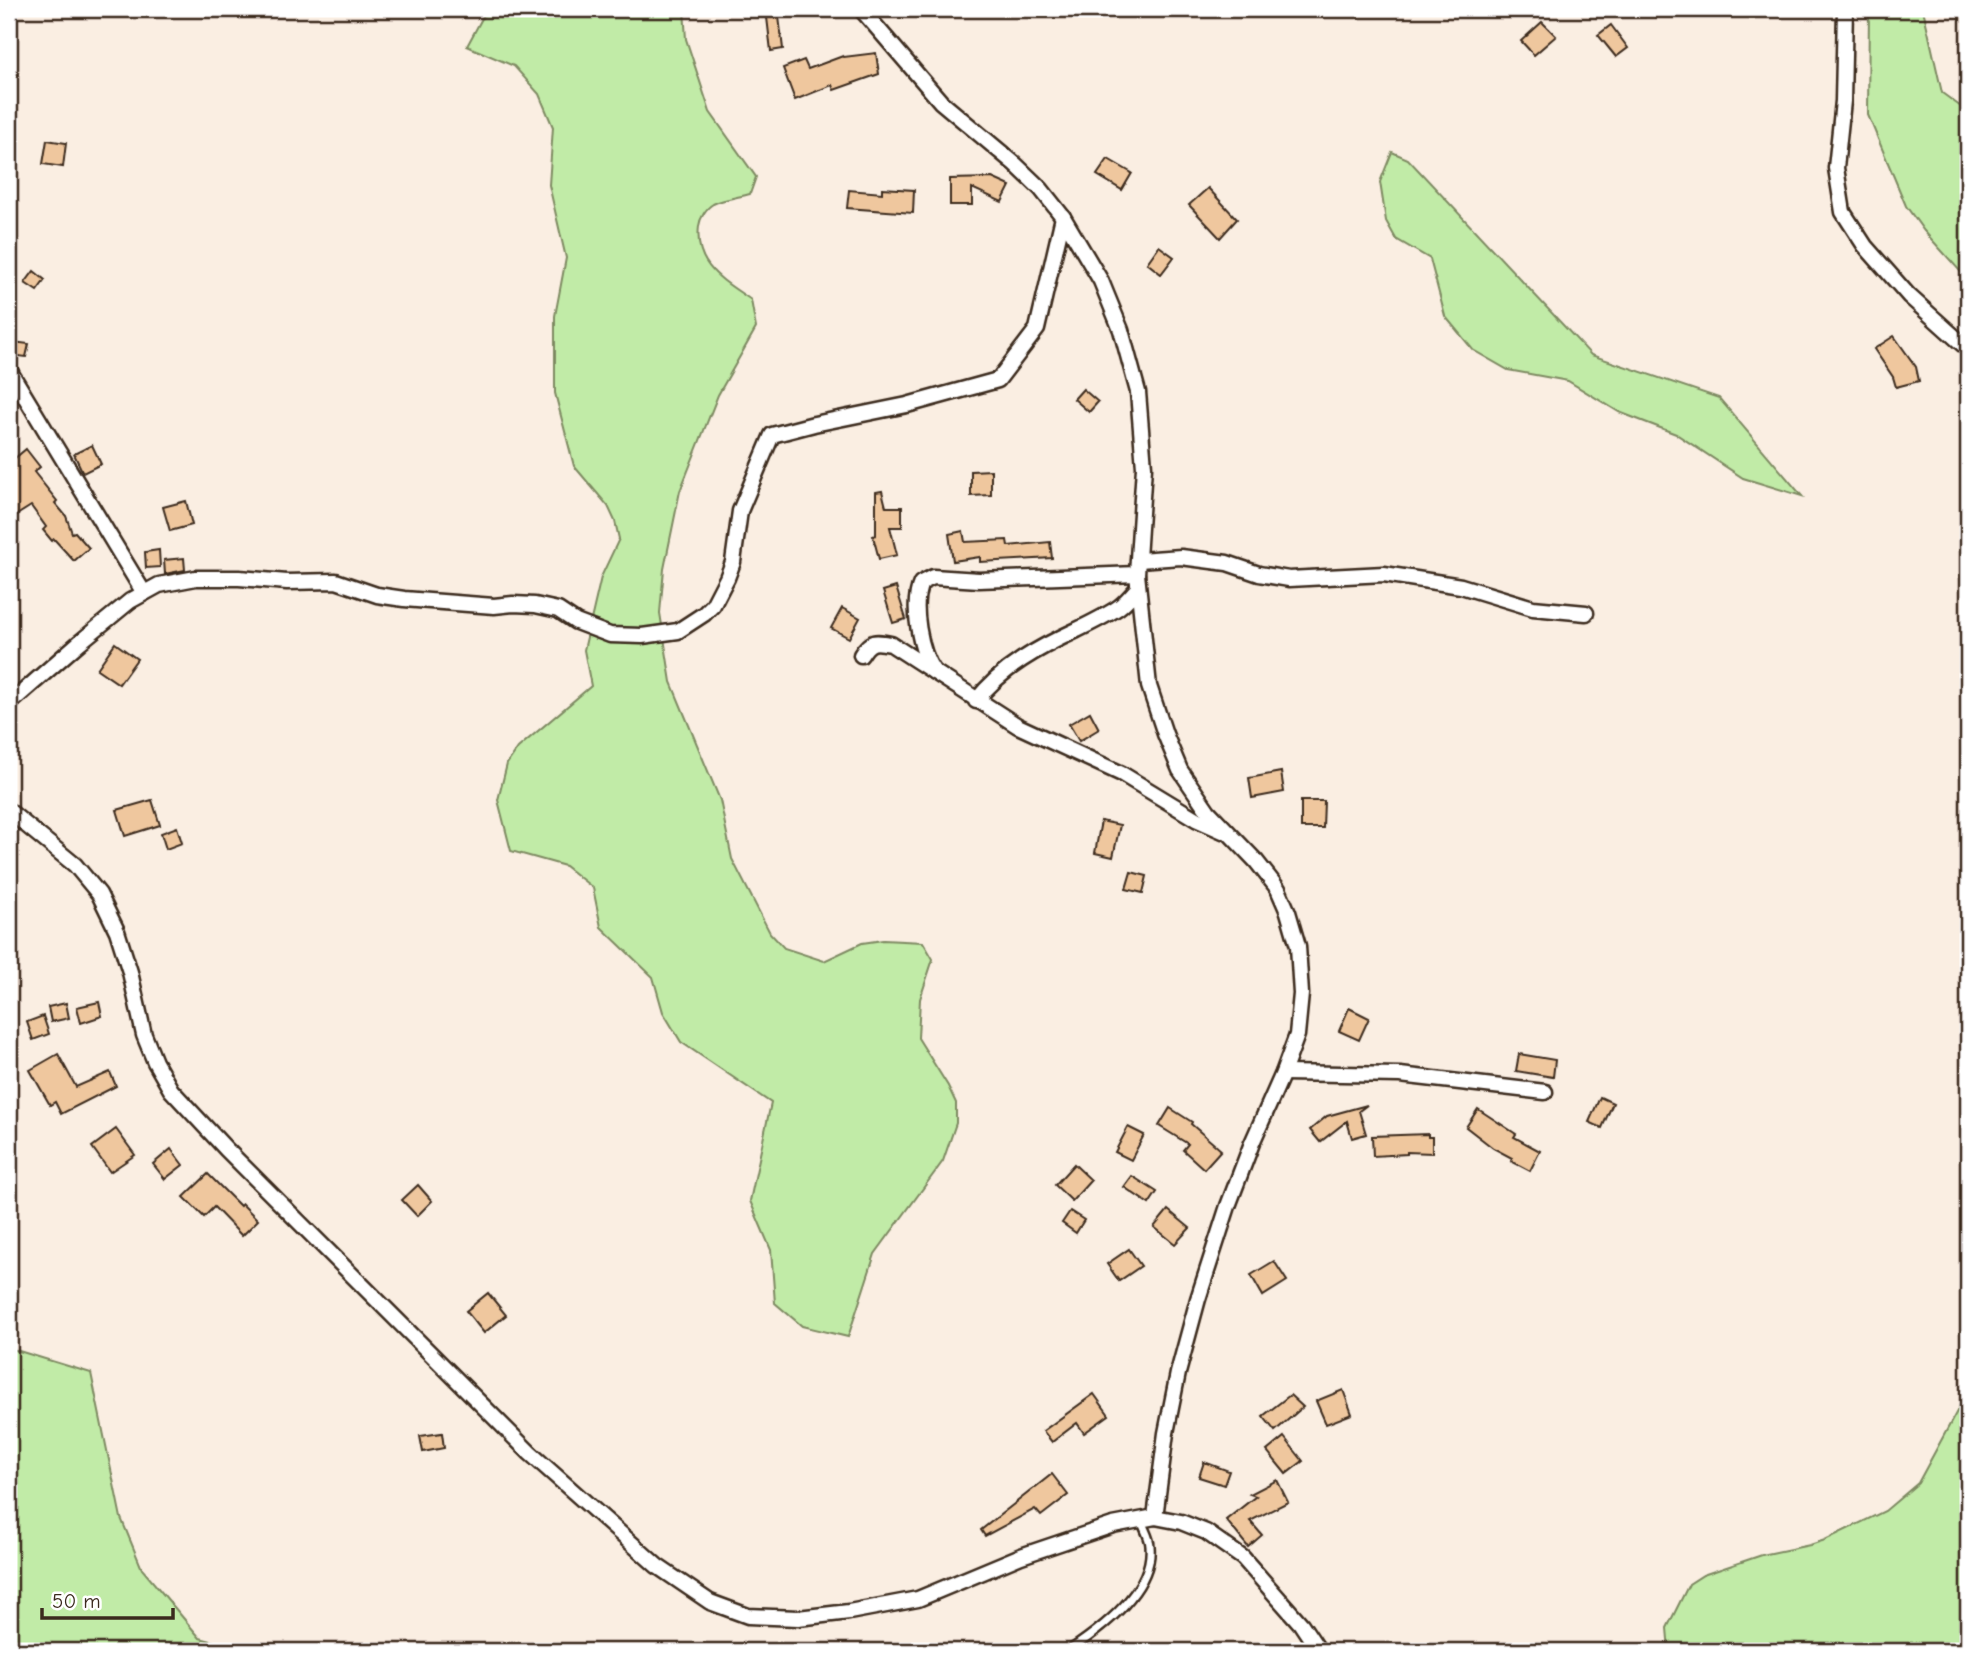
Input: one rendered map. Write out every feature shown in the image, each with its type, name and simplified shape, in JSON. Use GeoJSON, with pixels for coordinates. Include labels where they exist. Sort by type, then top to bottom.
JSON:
{"type":"FeatureCollection","features":[{"type":"Feature","properties":{"kind":"street"},"geometry":{"type":"LineString","coordinates":[[861,9],[941,102],[1041,188],[1063,217],[1101,281],[1121,330],[1138,392],[1144,467],[1138,574],[1149,686],[1164,734],[1181,770],[1208,811],[1256,861],[1278,889],[1298,946],[1301,994],[1297,1035],[1228,1206],[1198,1299],[1178,1373],[1166,1433],[1155,1517]]}},
{"type":"Feature","properties":{"kind":"street"},"geometry":{"type":"LineString","coordinates":[[1845,9],[1843,101],[1836,168],[1843,212],[1865,246],[1909,296],[1968,349]]}},
{"type":"Feature","properties":{"kind":"street"},"geometry":{"type":"LineString","coordinates":[[9,704],[130,601],[159,585],[196,578],[287,582],[326,580],[350,584],[377,595],[404,599],[494,606],[535,605],[558,610],[576,622],[610,635],[642,636],[678,631],[713,605],[727,578],[733,562],[740,511],[772,435],[907,405],[998,380],[1037,329],[1063,217]]}},
{"type":"Feature","properties":{"kind":"street"},"geometry":{"type":"LineString","coordinates":[[9,370],[144,593]]}},
{"type":"Feature","properties":{"kind":"street"},"geometry":{"type":"LineString","coordinates":[[935,673],[927,661],[918,624],[917,593],[921,583],[933,578],[979,580],[1138,574],[1181,557],[1227,563],[1259,574],[1289,579],[1384,574],[1461,586],[1533,608],[1586,613]]}},
{"type":"Feature","properties":{"kind":"street"},"geometry":{"type":"LineString","coordinates":[[976,701],[993,681],[1017,663],[1121,606],[1138,574]]}},
{"type":"Feature","properties":{"kind":"street"},"geometry":{"type":"LineString","coordinates":[[861,655],[866,645],[876,641],[891,643],[1018,726],[1122,774],[1196,819],[1228,834]]}},
{"type":"Feature","properties":{"kind":"street"},"geometry":{"type":"LineString","coordinates":[[9,811],[75,865],[99,894],[117,931],[130,972],[144,1035],[171,1090],[530,1453],[657,1566],[710,1602],[748,1616],[798,1618],[918,1599],[1021,1556],[1114,1525],[1155,1517],[1181,1522],[1206,1532],[1243,1558],[1301,1624],[1319,1651]]}},
{"type":"Feature","properties":{"kind":"street"},"geometry":{"type":"LineString","coordinates":[[1283,1073],[1400,1075],[1545,1092]]}},
{"type":"Feature","properties":{"kind":"lane"},"geometry":{"type":"LineString","coordinates":[[1068,1651],[1091,1636],[1121,1609],[1144,1580],[1150,1562],[1150,1544],[1140,1519]]}},
{"type":"Feature","properties":{"kind":"green space"},"geometry":{"type":"Polygon","coordinates":[[[487,9],[684,9],[686,39],[710,112],[756,177],[750,194],[713,204],[700,223],[699,240],[706,262],[721,278],[751,300],[756,328],[718,395],[680,491],[664,569],[660,613],[671,682],[720,800],[732,859],[770,933],[784,948],[824,961],[862,943],[883,940],[923,942],[933,959],[920,999],[918,1038],[956,1103],[956,1123],[943,1161],[875,1254],[848,1337],[802,1326],[775,1303],[771,1250],[750,1201],[771,1103],[681,1042],[663,1012],[653,977],[601,927],[593,888],[565,866],[511,851],[498,800],[507,764],[518,748],[591,686],[584,650],[601,577],[619,539],[608,506],[574,466],[555,393],[555,316],[566,258],[549,185],[553,127],[539,94],[514,66],[467,46],[487,9]]]}},
{"type":"Feature","properties":{"kind":"green space"},"geometry":{"type":"Polygon","coordinates":[[[1869,9],[1923,9],[1942,93],[1968,112],[1968,280],[1924,231],[1906,206],[1868,115],[1869,9]]]}},
{"type":"Feature","properties":{"kind":"green space"},"geometry":{"type":"Polygon","coordinates":[[[1392,152],[1408,159],[1591,355],[1719,398],[1802,496],[1743,478],[1676,434],[1619,412],[1568,381],[1508,370],[1473,350],[1445,316],[1430,259],[1396,239],[1386,221],[1380,182],[1392,152]]]}},
{"type":"Feature","properties":{"kind":"green space"},"geometry":{"type":"Polygon","coordinates":[[[9,1348],[91,1373],[121,1518],[142,1569],[200,1638],[229,1646],[234,1651],[9,1651],[9,1348]]]}},
{"type":"Feature","properties":{"kind":"green space"},"geometry":{"type":"Polygon","coordinates":[[[1968,1391],[1968,1651],[1669,1651],[1667,1628],[1689,1584],[1703,1575],[1762,1555],[1825,1540],[1885,1511],[1918,1483],[1968,1391]]]}},
{"type":"Feature","properties":{"kind":"building"},"geometry":{"type":"Polygon","coordinates":[[[766,9],[778,9],[783,49],[771,51],[766,9]]]}},
{"type":"Feature","properties":{"kind":"building"},"geometry":{"type":"Polygon","coordinates":[[[1542,22],[1556,36],[1534,55],[1521,41],[1542,22]]]}},
{"type":"Feature","properties":{"kind":"building"},"geometry":{"type":"Polygon","coordinates":[[[1611,25],[1628,48],[1616,57],[1598,35],[1611,25]]]}},
{"type":"Feature","properties":{"kind":"building"},"geometry":{"type":"Polygon","coordinates":[[[876,53],[879,74],[834,90],[832,85],[795,100],[783,68],[804,60],[808,69],[843,56],[876,53]]]}},
{"type":"Feature","properties":{"kind":"building"},"geometry":{"type":"Polygon","coordinates":[[[47,140],[66,143],[63,167],[43,164],[47,140]]]}},
{"type":"Feature","properties":{"kind":"building"},"geometry":{"type":"Polygon","coordinates":[[[1108,159],[1132,173],[1122,190],[1097,175],[1108,159]]]}},
{"type":"Feature","properties":{"kind":"building"},"geometry":{"type":"Polygon","coordinates":[[[992,178],[1010,186],[1002,202],[972,188],[972,205],[950,205],[950,179],[992,178]]]}},
{"type":"Feature","properties":{"kind":"building"},"geometry":{"type":"Polygon","coordinates":[[[882,188],[914,190],[913,213],[847,208],[849,190],[882,193],[882,188]]]}},
{"type":"Feature","properties":{"kind":"building"},"geometry":{"type":"Polygon","coordinates":[[[1208,188],[1237,219],[1220,238],[1189,205],[1208,188]]]}},
{"type":"Feature","properties":{"kind":"building"},"geometry":{"type":"Polygon","coordinates":[[[1159,246],[1174,257],[1161,274],[1147,263],[1159,246]]]}},
{"type":"Feature","properties":{"kind":"building"},"geometry":{"type":"Polygon","coordinates":[[[34,271],[45,280],[37,291],[25,283],[34,271]]]}},
{"type":"Feature","properties":{"kind":"building"},"geometry":{"type":"Polygon","coordinates":[[[1894,336],[1916,367],[1919,381],[1896,387],[1893,377],[1874,349],[1894,336]]]}},
{"type":"Feature","properties":{"kind":"building"},"geometry":{"type":"Polygon","coordinates":[[[13,342],[29,344],[26,357],[11,355],[13,342]]]}},
{"type":"Feature","properties":{"kind":"building"},"geometry":{"type":"Polygon","coordinates":[[[1083,389],[1098,402],[1089,412],[1074,399],[1083,389]]]}},
{"type":"Feature","properties":{"kind":"building"},"geometry":{"type":"Polygon","coordinates":[[[92,445],[101,464],[83,473],[74,454],[92,445]]]}},
{"type":"Feature","properties":{"kind":"building"},"geometry":{"type":"Polygon","coordinates":[[[26,449],[40,467],[34,472],[57,501],[55,503],[66,516],[72,533],[75,532],[89,548],[74,561],[43,530],[46,527],[31,506],[9,520],[9,463],[26,449]]]}},
{"type":"Feature","properties":{"kind":"building"},"geometry":{"type":"Polygon","coordinates":[[[991,470],[991,495],[971,496],[971,471],[991,470]]]}},
{"type":"Feature","properties":{"kind":"building"},"geometry":{"type":"Polygon","coordinates":[[[882,491],[886,507],[902,507],[902,527],[890,527],[897,555],[879,559],[873,536],[876,535],[876,492],[882,491]]]}},
{"type":"Feature","properties":{"kind":"building"},"geometry":{"type":"Polygon","coordinates":[[[186,501],[192,525],[170,531],[163,507],[186,501]]]}},
{"type":"Feature","properties":{"kind":"building"},"geometry":{"type":"Polygon","coordinates":[[[963,531],[965,542],[1007,540],[1008,546],[1050,542],[1052,558],[980,562],[980,557],[953,561],[949,534],[963,531]]]}},
{"type":"Feature","properties":{"kind":"building"},"geometry":{"type":"Polygon","coordinates":[[[159,550],[160,567],[146,568],[145,552],[159,550]]]}},
{"type":"Feature","properties":{"kind":"building"},"geometry":{"type":"Polygon","coordinates":[[[184,558],[185,570],[165,574],[164,560],[184,558]]]}},
{"type":"Feature","properties":{"kind":"building"},"geometry":{"type":"Polygon","coordinates":[[[896,587],[906,619],[893,623],[883,591],[896,587]]]}},
{"type":"Feature","properties":{"kind":"building"},"geometry":{"type":"Polygon","coordinates":[[[842,608],[860,618],[849,638],[831,628],[842,608]]]}},
{"type":"Feature","properties":{"kind":"building"},"geometry":{"type":"Polygon","coordinates":[[[115,643],[137,659],[119,684],[97,669],[115,643]]]}},
{"type":"Feature","properties":{"kind":"building"},"geometry":{"type":"Polygon","coordinates":[[[1090,712],[1099,729],[1079,741],[1069,724],[1090,712]]]}},
{"type":"Feature","properties":{"kind":"building"},"geometry":{"type":"Polygon","coordinates":[[[1281,772],[1284,792],[1252,798],[1249,778],[1281,772]]]}},
{"type":"Feature","properties":{"kind":"building"},"geometry":{"type":"Polygon","coordinates":[[[152,800],[160,825],[125,836],[117,810],[152,800]]]}},
{"type":"Feature","properties":{"kind":"building"},"geometry":{"type":"Polygon","coordinates":[[[1301,801],[1324,801],[1323,828],[1301,828],[1301,801]]]}},
{"type":"Feature","properties":{"kind":"building"},"geometry":{"type":"Polygon","coordinates":[[[1101,821],[1120,825],[1113,857],[1095,853],[1101,821]]]}},
{"type":"Feature","properties":{"kind":"building"},"geometry":{"type":"Polygon","coordinates":[[[177,827],[182,843],[166,849],[161,833],[177,827]]]}},
{"type":"Feature","properties":{"kind":"building"},"geometry":{"type":"Polygon","coordinates":[[[1131,872],[1147,876],[1143,893],[1126,889],[1131,872]]]}},
{"type":"Feature","properties":{"kind":"building"},"geometry":{"type":"Polygon","coordinates":[[[99,1002],[102,1016],[81,1023],[77,1007],[99,1002]]]}},
{"type":"Feature","properties":{"kind":"building"},"geometry":{"type":"Polygon","coordinates":[[[66,1003],[69,1018],[51,1022],[48,1007],[66,1003]]]}},
{"type":"Feature","properties":{"kind":"building"},"geometry":{"type":"Polygon","coordinates":[[[1349,1008],[1369,1018],[1359,1040],[1339,1031],[1349,1008]]]}},
{"type":"Feature","properties":{"kind":"building"},"geometry":{"type":"Polygon","coordinates":[[[43,1016],[49,1034],[33,1040],[27,1022],[43,1016]]]}},
{"type":"Feature","properties":{"kind":"building"},"geometry":{"type":"Polygon","coordinates":[[[58,1054],[76,1087],[110,1072],[116,1086],[61,1114],[55,1102],[50,1105],[30,1070],[58,1054]]]}},
{"type":"Feature","properties":{"kind":"building"},"geometry":{"type":"Polygon","coordinates":[[[1519,1054],[1555,1060],[1553,1077],[1516,1071],[1519,1054]]]}},
{"type":"Feature","properties":{"kind":"building"},"geometry":{"type":"Polygon","coordinates":[[[1600,1097],[1613,1103],[1602,1128],[1589,1122],[1600,1097]]]}},
{"type":"Feature","properties":{"kind":"building"},"geometry":{"type":"Polygon","coordinates":[[[1367,1105],[1359,1111],[1366,1134],[1352,1138],[1347,1121],[1320,1142],[1310,1130],[1327,1116],[1367,1105]]]}},
{"type":"Feature","properties":{"kind":"building"},"geometry":{"type":"Polygon","coordinates":[[[1170,1108],[1192,1122],[1191,1124],[1221,1150],[1204,1169],[1183,1150],[1188,1144],[1159,1126],[1170,1108]]]}},
{"type":"Feature","properties":{"kind":"building"},"geometry":{"type":"Polygon","coordinates":[[[1478,1109],[1516,1134],[1514,1137],[1540,1151],[1530,1171],[1511,1161],[1512,1158],[1493,1148],[1466,1127],[1478,1109]]]}},
{"type":"Feature","properties":{"kind":"building"},"geometry":{"type":"Polygon","coordinates":[[[1128,1127],[1144,1135],[1131,1160],[1115,1152],[1128,1127]]]}},
{"type":"Feature","properties":{"kind":"building"},"geometry":{"type":"Polygon","coordinates":[[[116,1129],[135,1155],[110,1172],[92,1147],[116,1129]]]}},
{"type":"Feature","properties":{"kind":"building"},"geometry":{"type":"Polygon","coordinates":[[[1428,1134],[1428,1137],[1432,1137],[1432,1153],[1407,1152],[1373,1156],[1372,1136],[1428,1134]]]}},
{"type":"Feature","properties":{"kind":"building"},"geometry":{"type":"Polygon","coordinates":[[[171,1149],[183,1165],[165,1179],[153,1164],[171,1149]]]}},
{"type":"Feature","properties":{"kind":"building"},"geometry":{"type":"Polygon","coordinates":[[[1074,1164],[1091,1180],[1072,1201],[1055,1185],[1074,1164]]]}},
{"type":"Feature","properties":{"kind":"building"},"geometry":{"type":"Polygon","coordinates":[[[208,1174],[258,1220],[242,1236],[214,1207],[204,1217],[184,1197],[208,1174]]]}},
{"type":"Feature","properties":{"kind":"building"},"geometry":{"type":"Polygon","coordinates":[[[1132,1176],[1157,1192],[1149,1204],[1124,1187],[1132,1176]]]}},
{"type":"Feature","properties":{"kind":"building"},"geometry":{"type":"Polygon","coordinates":[[[418,1185],[432,1201],[417,1216],[402,1200],[418,1185]]]}},
{"type":"Feature","properties":{"kind":"building"},"geometry":{"type":"Polygon","coordinates":[[[1168,1210],[1190,1228],[1175,1244],[1154,1227],[1168,1210]]]}},
{"type":"Feature","properties":{"kind":"building"},"geometry":{"type":"Polygon","coordinates":[[[1070,1211],[1084,1220],[1076,1233],[1062,1223],[1070,1211]]]}},
{"type":"Feature","properties":{"kind":"building"},"geometry":{"type":"Polygon","coordinates":[[[1129,1249],[1141,1266],[1119,1281],[1107,1264],[1129,1249]]]}},
{"type":"Feature","properties":{"kind":"building"},"geometry":{"type":"Polygon","coordinates":[[[1274,1261],[1287,1281],[1263,1296],[1251,1275],[1274,1261]]]}},
{"type":"Feature","properties":{"kind":"building"},"geometry":{"type":"Polygon","coordinates":[[[488,1293],[506,1315],[484,1333],[466,1311],[488,1293]]]}},
{"type":"Feature","properties":{"kind":"building"},"geometry":{"type":"Polygon","coordinates":[[[1343,1390],[1352,1414],[1326,1424],[1316,1401],[1343,1390]]]}},
{"type":"Feature","properties":{"kind":"building"},"geometry":{"type":"Polygon","coordinates":[[[1094,1394],[1109,1415],[1084,1433],[1077,1423],[1052,1442],[1043,1431],[1094,1394]]]}},
{"type":"Feature","properties":{"kind":"building"},"geometry":{"type":"Polygon","coordinates":[[[1290,1395],[1303,1407],[1275,1431],[1263,1416],[1290,1395]]]}},
{"type":"Feature","properties":{"kind":"building"},"geometry":{"type":"Polygon","coordinates":[[[442,1433],[444,1448],[423,1452],[420,1436],[442,1433]]]}},
{"type":"Feature","properties":{"kind":"building"},"geometry":{"type":"Polygon","coordinates":[[[1284,1437],[1303,1461],[1286,1474],[1267,1451],[1284,1437]]]}},
{"type":"Feature","properties":{"kind":"building"},"geometry":{"type":"Polygon","coordinates":[[[1204,1462],[1229,1471],[1224,1485],[1199,1477],[1204,1462]]]}},
{"type":"Feature","properties":{"kind":"building"},"geometry":{"type":"Polygon","coordinates":[[[1052,1474],[1068,1495],[1041,1516],[1035,1509],[985,1536],[981,1530],[1052,1474]]]}},
{"type":"Feature","properties":{"kind":"building"},"geometry":{"type":"Polygon","coordinates":[[[1277,1480],[1288,1502],[1250,1521],[1262,1535],[1248,1547],[1226,1520],[1256,1496],[1250,1494],[1277,1480]]]}}]}
